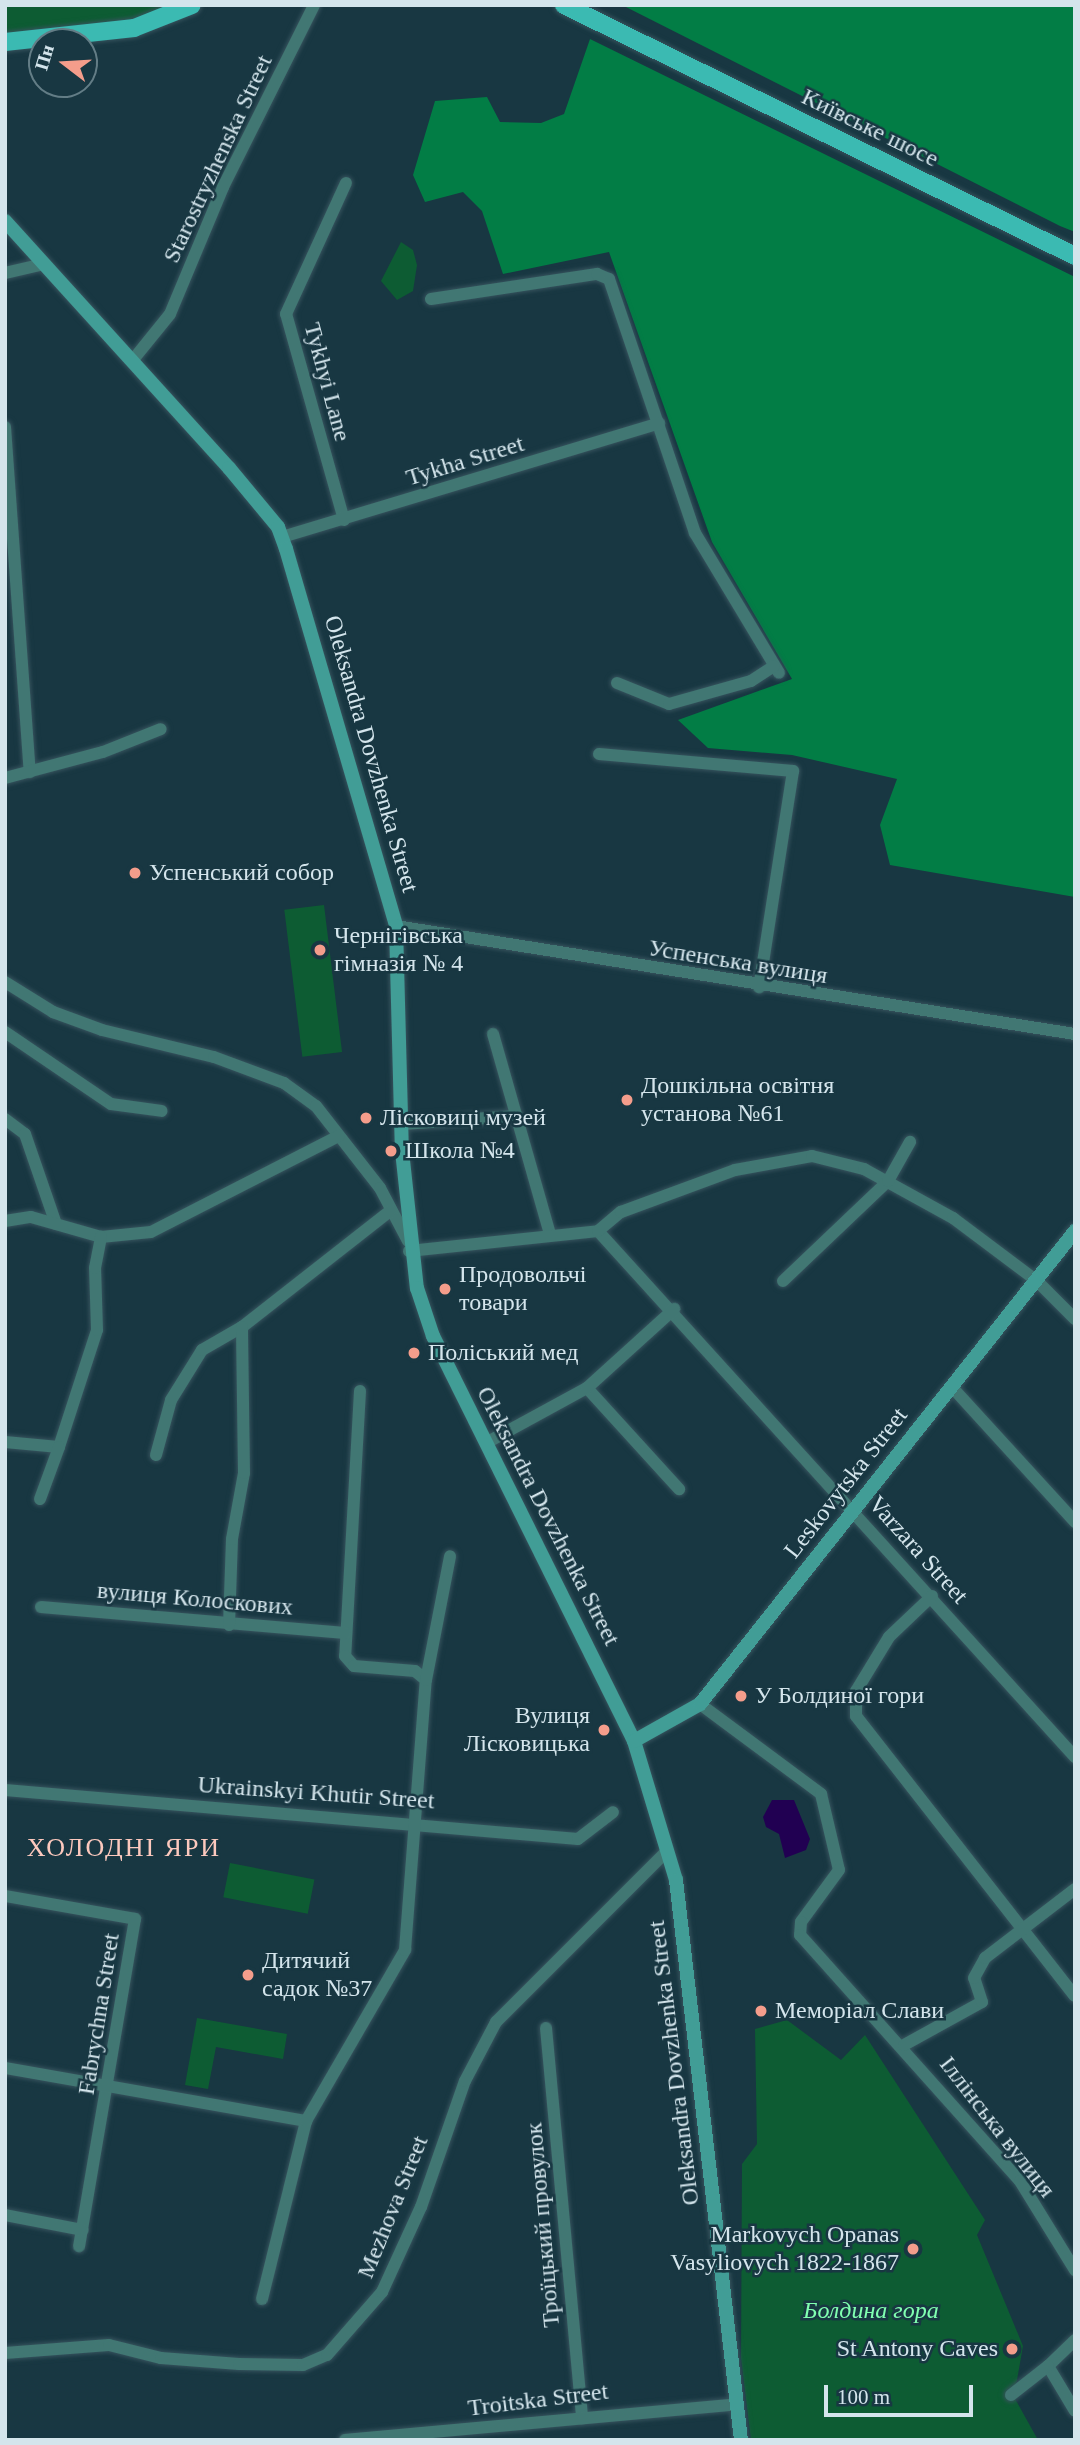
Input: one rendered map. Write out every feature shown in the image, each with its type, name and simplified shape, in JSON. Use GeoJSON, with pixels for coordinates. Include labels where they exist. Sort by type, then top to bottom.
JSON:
{"type":"FeatureCollection","features":[{"type":"Feature","properties":{"kind":"main road"},"geometry":{"type":"LineString","coordinates":[[5,42],[134,28],[191,5]]}},
{"type":"Feature","properties":{"kind":"main road","name":"Київське шосе"},"geometry":{"type":"LineString","coordinates":[[564,5],[1075,256]]}},
{"type":"Feature","properties":{"kind":"main road","name":"Oleksandra Dovzhenka Street"},"geometry":{"type":"LineString","coordinates":[[5,221],[132,361],[282,537],[396,926],[409,1246],[433,1336],[634,1741],[677,1894],[741,2440]]}},
{"type":"Feature","properties":{"kind":"main road","name":"Leskovytska Street"},"geometry":{"type":"LineString","coordinates":[[634,1741],[700,1704],[1075,1231]]}},
{"type":"Feature","properties":{"kind":"street","name":"Starostryzhenska Street"},"geometry":{"type":"LineString","coordinates":[[132,361],[170,314],[223,187],[314,5]]}},
{"type":"Feature","properties":{"kind":"street","name":"Tykhyi Lane"},"geometry":{"type":"LineString","coordinates":[[344,520],[286,314],[346,183]]}},
{"type":"Feature","properties":{"kind":"street"},"geometry":{"type":"LineString","coordinates":[[5,273],[44,264]]}},
{"type":"Feature","properties":{"kind":"street"},"geometry":{"type":"LineString","coordinates":[[430,299],[597,274],[609,279],[659,423],[674,481],[710,566],[777,670],[751,681],[669,704],[617,683]]}},
{"type":"Feature","properties":{"kind":"street","name":"Tykha Street"},"geometry":{"type":"LineString","coordinates":[[282,537],[659,423]]}},
{"type":"Feature","properties":{"kind":"street"},"geometry":{"type":"LineString","coordinates":[[5,427],[9,519],[30,772]]}},
{"type":"Feature","properties":{"kind":"street"},"geometry":{"type":"LineString","coordinates":[[5,778],[161,729]]}},
{"type":"Feature","properties":{"kind":"street"},"geometry":{"type":"LineString","coordinates":[[599,754],[793,771],[759,987]]}},
{"type":"Feature","properties":{"kind":"street","name":"Успенська вулиця"},"geometry":{"type":"LineString","coordinates":[[396,926],[759,987],[1075,1034]]}},
{"type":"Feature","properties":{"kind":"street"},"geometry":{"type":"LineString","coordinates":[[5,982],[54,1012],[102,1030],[262,1072],[316,1107],[391,1210],[409,1246],[598,1231],[621,1212],[785,1158],[812,1156],[888,1181],[959,1222],[1038,1281],[1075,1319]]}},
{"type":"Feature","properties":{"kind":"street"},"geometry":{"type":"LineString","coordinates":[[5,1032],[111,1104],[162,1111]]}},
{"type":"Feature","properties":{"kind":"street"},"geometry":{"type":"LineString","coordinates":[[493,1034],[550,1234]]}},
{"type":"Feature","properties":{"kind":"street"},"geometry":{"type":"LineString","coordinates":[[402,1124],[517,1116]]}},
{"type":"Feature","properties":{"kind":"street"},"geometry":{"type":"LineString","coordinates":[[5,1119],[25,1134],[56,1224]]}},
{"type":"Feature","properties":{"kind":"street"},"geometry":{"type":"LineString","coordinates":[[5,1222],[31,1217],[101,1237],[151,1232],[339,1136]]}},
{"type":"Feature","properties":{"kind":"street"},"geometry":{"type":"LineString","coordinates":[[783,1281],[888,1181],[911,1142]]}},
{"type":"Feature","properties":{"kind":"street"},"geometry":{"type":"LineString","coordinates":[[156,1455],[186,1371],[219,1336],[242,1327],[391,1210]]}},
{"type":"Feature","properties":{"kind":"street","name":"Varzara Street"},"geometry":{"type":"LineString","coordinates":[[598,1231],[674,1309],[1075,1758]]}},
{"type":"Feature","properties":{"kind":"street"},"geometry":{"type":"LineString","coordinates":[[40,1499],[97,1330],[95,1268],[101,1237]]}},
{"type":"Feature","properties":{"kind":"street"},"geometry":{"type":"LineString","coordinates":[[486,1443],[587,1388],[674,1309]]}},
{"type":"Feature","properties":{"kind":"street"},"geometry":{"type":"LineString","coordinates":[[229,1625],[232,1539],[244,1472],[241,1395],[248,1350],[242,1327]]}},
{"type":"Feature","properties":{"kind":"street"},"geometry":{"type":"LineString","coordinates":[[951,1386],[1075,1522]]}},
{"type":"Feature","properties":{"kind":"street"},"geometry":{"type":"LineString","coordinates":[[587,1388],[679,1489]]}},
{"type":"Feature","properties":{"kind":"street"},"geometry":{"type":"LineString","coordinates":[[360,1391],[345,1656],[354,1666],[415,1671],[426,1680]]}},
{"type":"Feature","properties":{"kind":"street"},"geometry":{"type":"LineString","coordinates":[[5,1442],[59,1447]]}},
{"type":"Feature","properties":{"kind":"street"},"geometry":{"type":"LineString","coordinates":[[262,2299],[306,2120],[405,1950],[419,1821],[426,1680],[450,1556]]}},
{"type":"Feature","properties":{"kind":"street"},"geometry":{"type":"LineString","coordinates":[[932,1596],[889,1637],[856,1691],[856,1716],[1021,1933],[1075,1996]]}},
{"type":"Feature","properties":{"kind":"street","name":"вулиця Колоскових"},"geometry":{"type":"LineString","coordinates":[[41,1607],[345,1633]]}},
{"type":"Feature","properties":{"kind":"street","name":"Іллінська вулиця"},"geometry":{"type":"LineString","coordinates":[[700,1704],[821,1794],[839,1870],[801,1922],[800,1935],[904,2045],[1020,2181],[1075,2270]]}},
{"type":"Feature","properties":{"kind":"street","name":"Ukrainskyi Khutir Street"},"geometry":{"type":"LineString","coordinates":[[5,1790],[419,1821],[578,1839],[613,1812]]}},
{"type":"Feature","properties":{"kind":"street","name":"Mezhova Street"},"geometry":{"type":"LineString","coordinates":[[5,2353],[109,2344],[161,2358],[303,2365],[327,2355],[382,2292],[421,2207],[465,2081],[496,2022],[666,1852]]}},
{"type":"Feature","properties":{"kind":"street"},"geometry":{"type":"LineString","coordinates":[[904,2045],[982,2002],[974,1978],[979,1968],[1075,1889]]}},
{"type":"Feature","properties":{"kind":"street","name":"Fabrychna Street"},"geometry":{"type":"LineString","coordinates":[[5,1895],[135,1919],[110,2085],[79,2246]]}},
{"type":"Feature","properties":{"kind":"street","name":"Троїцький провулок"},"geometry":{"type":"LineString","coordinates":[[546,2028],[582,2418]]}},
{"type":"Feature","properties":{"kind":"street"},"geometry":{"type":"LineString","coordinates":[[5,2068],[306,2120]]}},
{"type":"Feature","properties":{"kind":"street"},"geometry":{"type":"LineString","coordinates":[[5,2215],[83,2230]]}},
{"type":"Feature","properties":{"kind":"street"},"geometry":{"type":"LineString","coordinates":[[1011,2395],[1048,2366],[1075,2340]]}},
{"type":"Feature","properties":{"kind":"street"},"geometry":{"type":"LineString","coordinates":[[1048,2366],[1075,2411]]}},
{"type":"Feature","properties":{"kind":"street","name":"Troitska Street"},"geometry":{"type":"LineString","coordinates":[[345,2440],[737,2404]]}},
{"type":"Feature","properties":{"kind":"green space"},"geometry":{"type":"Polygon","coordinates":[[[5,5],[175,5],[125,22],[65,28],[28,28],[28,32],[5,34],[5,5]]]}},
{"type":"Feature","properties":{"kind":"green space"},"geometry":{"type":"Polygon","coordinates":[[[622,5],[1075,5],[1075,232],[1060,226],[622,5]]]}},
{"type":"Feature","properties":{"kind":"green space"},"geometry":{"type":"Polygon","coordinates":[[[590,39],[1075,277],[1075,897],[890,865],[880,825],[897,779],[792,755],[708,748],[678,720],[792,679],[712,542],[609,252],[503,274],[482,211],[463,192],[425,202],[413,175],[435,101],[487,97],[500,122],[541,123],[564,114],[590,39]]]}},
{"type":"Feature","properties":{"kind":"green space"},"geometry":{"type":"Polygon","coordinates":[[[401,242],[413,250],[417,265],[413,291],[397,300],[381,281],[401,242]]]}},
{"type":"Feature","properties":{"kind":"green space"},"geometry":{"type":"Polygon","coordinates":[[[324,905],[342,1052],[302,1057],[284,910],[324,905]]]}},
{"type":"Feature","properties":{"kind":"green space"},"geometry":{"type":"Polygon","coordinates":[[[230,1863],[314,1879],[308,1914],[223,1897],[230,1863]]]}},
{"type":"Feature","properties":{"kind":"green space"},"geometry":{"type":"Polygon","coordinates":[[[197,2018],[287,2034],[283,2059],[216,2047],[208,2089],[185,2085],[197,2018]]]}},
{"type":"Feature","properties":{"kind":"green space","name":"Болдина гора"},"geometry":{"type":"Polygon","coordinates":[[[787,2020],[841,2060],[865,2035],[985,2220],[977,2235],[1023,2346],[1014,2397],[1038,2440],[751,2440],[741,2358],[742,2164],[757,2144],[755,2029],[787,2020]]]}},
{"type":"Feature","properties":{"kind":"shaded area"},"geometry":{"type":"Polygon","coordinates":[[[772,1800],[794,1800],[810,1839],[806,1850],[785,1858],[779,1834],[766,1827],[763,1817],[772,1800]]]}},
{"type":"Feature","properties":{"kind":"place","name":"Успенський собор"},"geometry":{"type":"Point","coordinates":[135,873]}},
{"type":"Feature","properties":{"kind":"place","name":"Чернігівська гімназія № 4"},"geometry":{"type":"Point","coordinates":[320,950]}},
{"type":"Feature","properties":{"kind":"place","name":"Дошкільна освітня установа №61"},"geometry":{"type":"Point","coordinates":[627,1100]}},
{"type":"Feature","properties":{"kind":"place","name":"Лісковиці музей"},"geometry":{"type":"Point","coordinates":[366,1118]}},
{"type":"Feature","properties":{"kind":"place","name":"Школа №4"},"geometry":{"type":"Point","coordinates":[391,1151]}},
{"type":"Feature","properties":{"kind":"place","name":"Продовольчі товари"},"geometry":{"type":"Point","coordinates":[445,1289]}},
{"type":"Feature","properties":{"kind":"place","name":"Поліський мед"},"geometry":{"type":"Point","coordinates":[414,1353]}},
{"type":"Feature","properties":{"kind":"place","name":"У Болдиної гори"},"geometry":{"type":"Point","coordinates":[741,1696]}},
{"type":"Feature","properties":{"kind":"place","name":"Вулиця Лісковицька"},"geometry":{"type":"Point","coordinates":[604,1730]}},
{"type":"Feature","properties":{"kind":"place","name":"Дитячий садок №37"},"geometry":{"type":"Point","coordinates":[248,1975]}},
{"type":"Feature","properties":{"kind":"place","name":"Меморіал Слави"},"geometry":{"type":"Point","coordinates":[761,2011]}},
{"type":"Feature","properties":{"kind":"place","name":"Markovych Opanas Vasyliovych 1822-1867"},"geometry":{"type":"Point","coordinates":[913,2249]}},
{"type":"Feature","properties":{"kind":"place","name":"St Antony Caves"},"geometry":{"type":"Point","coordinates":[1012,2349]}},
{"type":"Feature","properties":{"kind":"district","name":"ХОЛОДНІ ЯРИ"},"geometry":{"type":"Point","coordinates":[124,1848]}}]}
